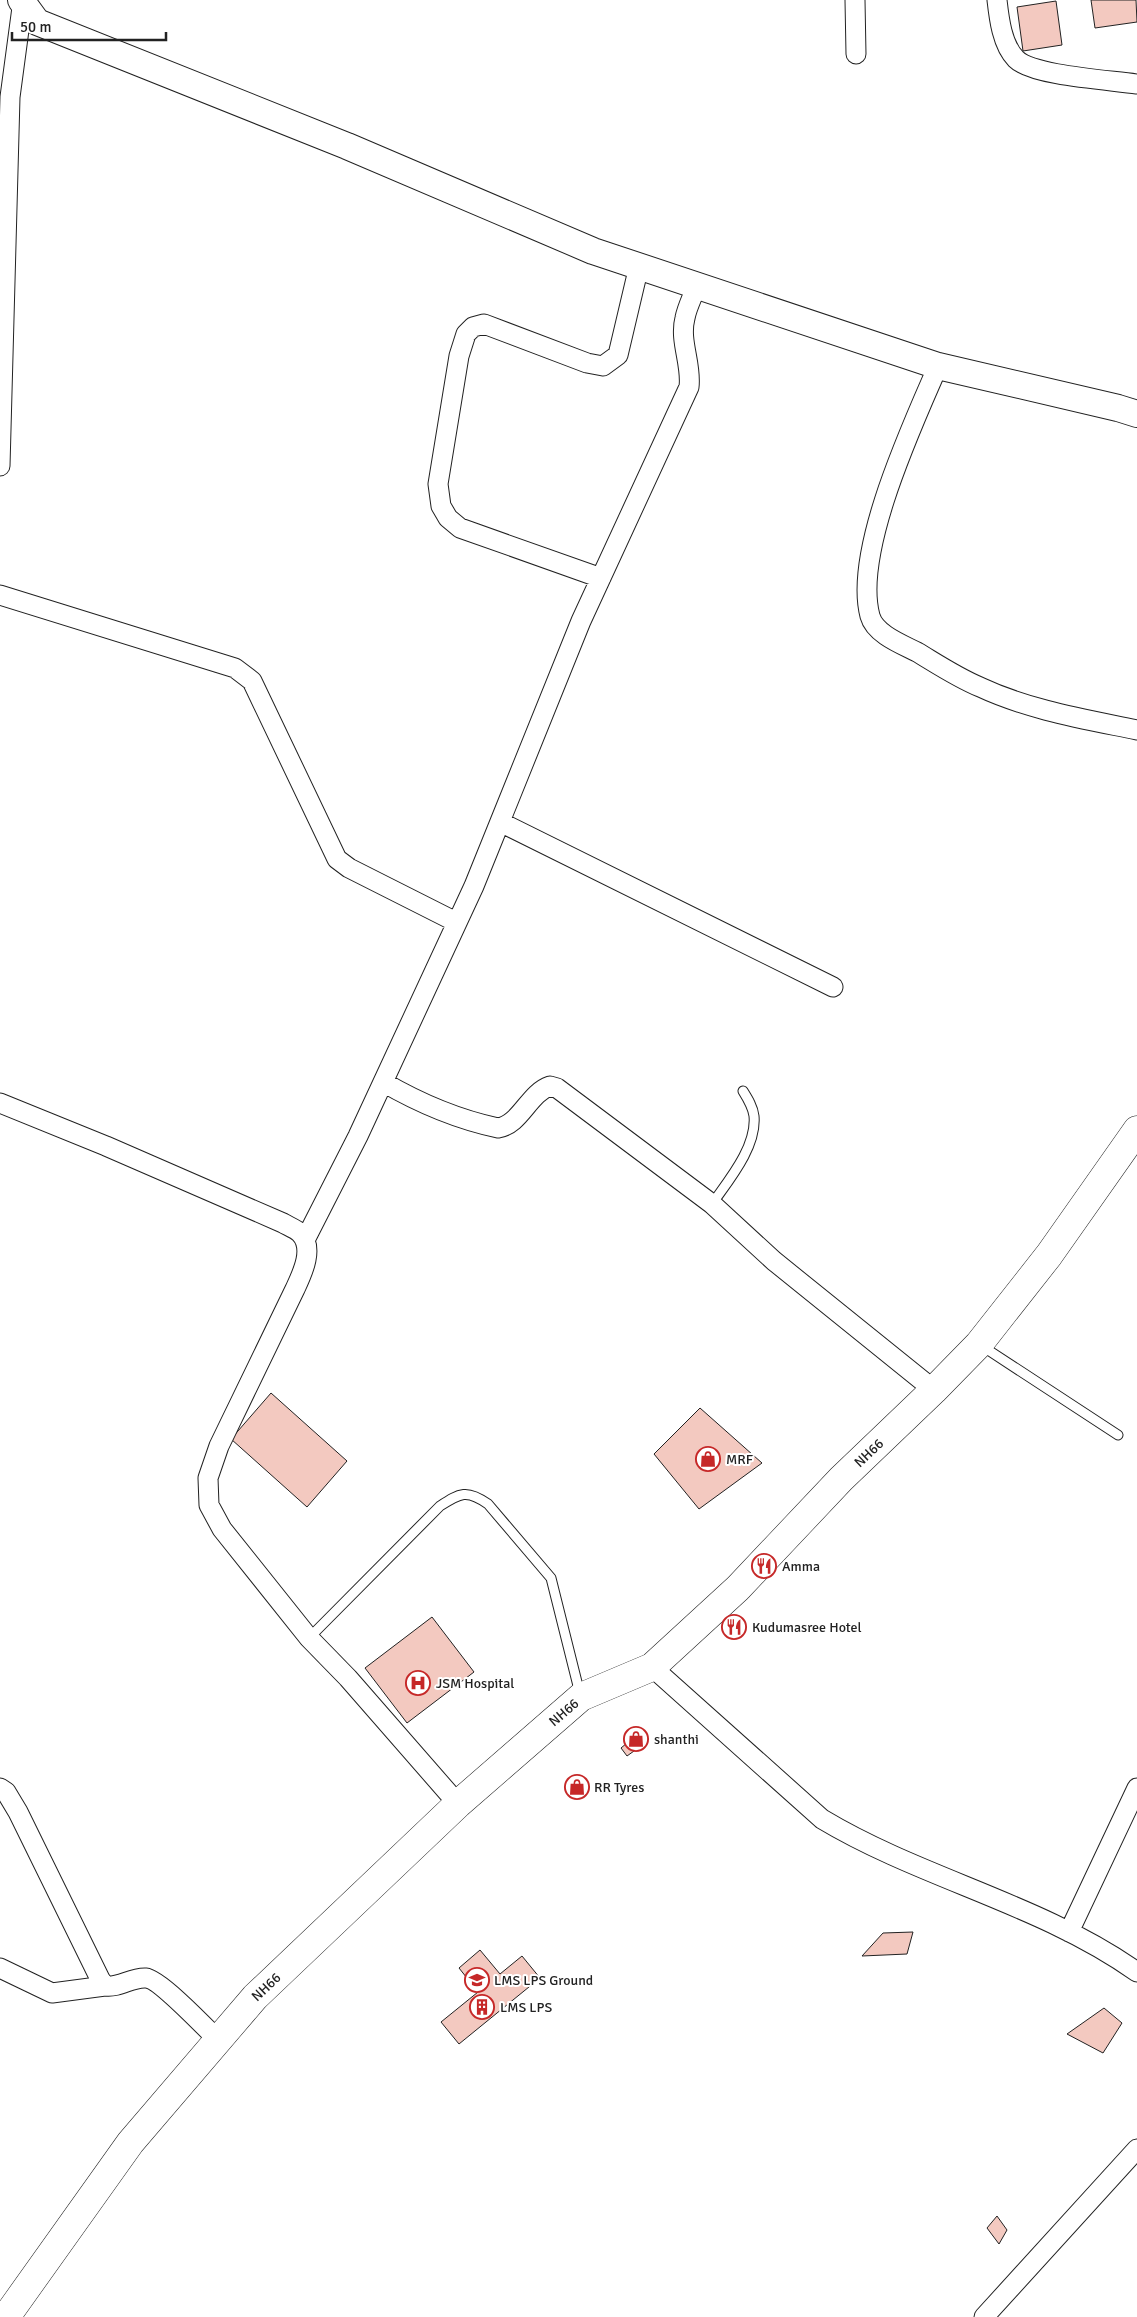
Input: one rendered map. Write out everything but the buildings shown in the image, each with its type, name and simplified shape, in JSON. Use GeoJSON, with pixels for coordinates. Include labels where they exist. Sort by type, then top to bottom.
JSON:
{"type":"FeatureCollection","features":[{"type":"Feature","properties":{"kind":"highway","name":"NH66"},"geometry":{"type":"LineString","coordinates":[[6,2317],[130,2143],[256,1997],[458,1804],[581,1696],[652,1667],[738,1588],[841,1479],[979,1344],[1049,1255],[1137,1130]]}},
{"type":"Feature","properties":{"kind":"street"},"geometry":{"type":"LineString","coordinates":[[854,0],[856,54]]}},
{"type":"Feature","properties":{"kind":"street"},"geometry":{"type":"LineString","coordinates":[[997,0],[999,20],[1007,44],[1016,59],[1034,68],[1054,73],[1137,84]]}},
{"type":"Feature","properties":{"kind":"street"},"geometry":{"type":"LineString","coordinates":[[22,1],[37,22],[347,146],[593,251],[938,366],[1137,414]]}},
{"type":"Feature","properties":{"kind":"street"},"geometry":{"type":"LineString","coordinates":[[0,466],[10,97],[22,1]]}},
{"type":"Feature","properties":{"kind":"street"},"geometry":{"type":"LineString","coordinates":[[601,578],[460,528],[448,518],[441,506],[438,484],[459,356],[466,334],[473,327],[484,324],[587,363],[603,366],[618,355],[639,266]]}},
{"type":"Feature","properties":{"kind":"street"},"geometry":{"type":"LineString","coordinates":[[458,1804],[348,1678],[309,1638],[222,1529],[209,1505],[208,1478],[219,1446],[296,1289],[306,1263],[305,1240],[382,1082],[456,922],[500,822],[581,621],[689,387],[690,375],[684,336],[684,319],[697,285]]}},
{"type":"Feature","properties":{"kind":"street"},"geometry":{"type":"LineString","coordinates":[[938,366],[910,429],[880,512],[870,564],[868,591],[870,617],[880,630],[896,641],[980,688],[1058,714],[1137,730]]}},
{"type":"Feature","properties":{"kind":"street"},"geometry":{"type":"LineString","coordinates":[[0,595],[235,668],[252,681],[338,859],[349,868],[456,922]]}},
{"type":"Feature","properties":{"kind":"street"},"geometry":{"type":"LineString","coordinates":[[500,822],[833,987]]}},
{"type":"Feature","properties":{"kind":"street"},"geometry":{"type":"LineString","coordinates":[[382,1082],[417,1102],[442,1112],[498,1128],[505,1127],[513,1121],[541,1089],[550,1086],[557,1088],[712,1204],[774,1261],[934,1390]]}},
{"type":"Feature","properties":{"kind":"street"},"geometry":{"type":"LineString","coordinates":[[0,1103],[115,1150],[283,1223],[300,1233],[305,1240]]}},
{"type":"Feature","properties":{"kind":"street"},"geometry":{"type":"LineString","coordinates":[[652,1667],[822,1819],[854,1838],[953,1882],[1037,1916],[1069,1932],[1137,1972]]}},
{"type":"Feature","properties":{"kind":"street"},"geometry":{"type":"LineString","coordinates":[[0,1788],[6,1792],[18,1812],[100,1980],[105,1986]]}},
{"type":"Feature","properties":{"kind":"street"},"geometry":{"type":"LineString","coordinates":[[1069,1932],[1137,1788]]}},
{"type":"Feature","properties":{"kind":"street"},"geometry":{"type":"LineString","coordinates":[[0,1968],[52,1993],[105,1986],[114,1987],[137,1978],[154,1980],[218,2040]]}},
{"type":"Feature","properties":{"kind":"street"},"geometry":{"type":"LineString","coordinates":[[984,2317],[1137,2149]]}},
{"type":"Feature","properties":{"kind":"lane"},"geometry":{"type":"LineString","coordinates":[[712,1204],[736,1170],[747,1149],[754,1117],[752,1106],[743,1091]]}},
{"type":"Feature","properties":{"kind":"lane"},"geometry":{"type":"LineString","coordinates":[[979,1344],[1118,1436]]}},
{"type":"Feature","properties":{"kind":"lane"},"geometry":{"type":"LineString","coordinates":[[309,1638],[440,1506],[453,1497],[465,1493],[476,1495],[488,1504],[551,1578],[581,1696]]}},
{"type":"Feature","properties":{"kind":"place","name":"MRF"},"geometry":{"type":"Point","coordinates":[708,1459]}},
{"type":"Feature","properties":{"kind":"place","name":"Amma"},"geometry":{"type":"Point","coordinates":[764,1566]}},
{"type":"Feature","properties":{"kind":"place","name":"Kudumasree Hotel"},"geometry":{"type":"Point","coordinates":[734,1627]}},
{"type":"Feature","properties":{"kind":"place","name":"JSM Hospital"},"geometry":{"type":"Point","coordinates":[418,1683]}},
{"type":"Feature","properties":{"kind":"place","name":"shanthi"},"geometry":{"type":"Point","coordinates":[636,1739]}},
{"type":"Feature","properties":{"kind":"place","name":"RR Tyres"},"geometry":{"type":"Point","coordinates":[577,1787]}},
{"type":"Feature","properties":{"kind":"place","name":"LMS LPS Ground"},"geometry":{"type":"Point","coordinates":[477,1980]}},
{"type":"Feature","properties":{"kind":"place","name":"LMS LPS"},"geometry":{"type":"Point","coordinates":[482,2007]}}]}
